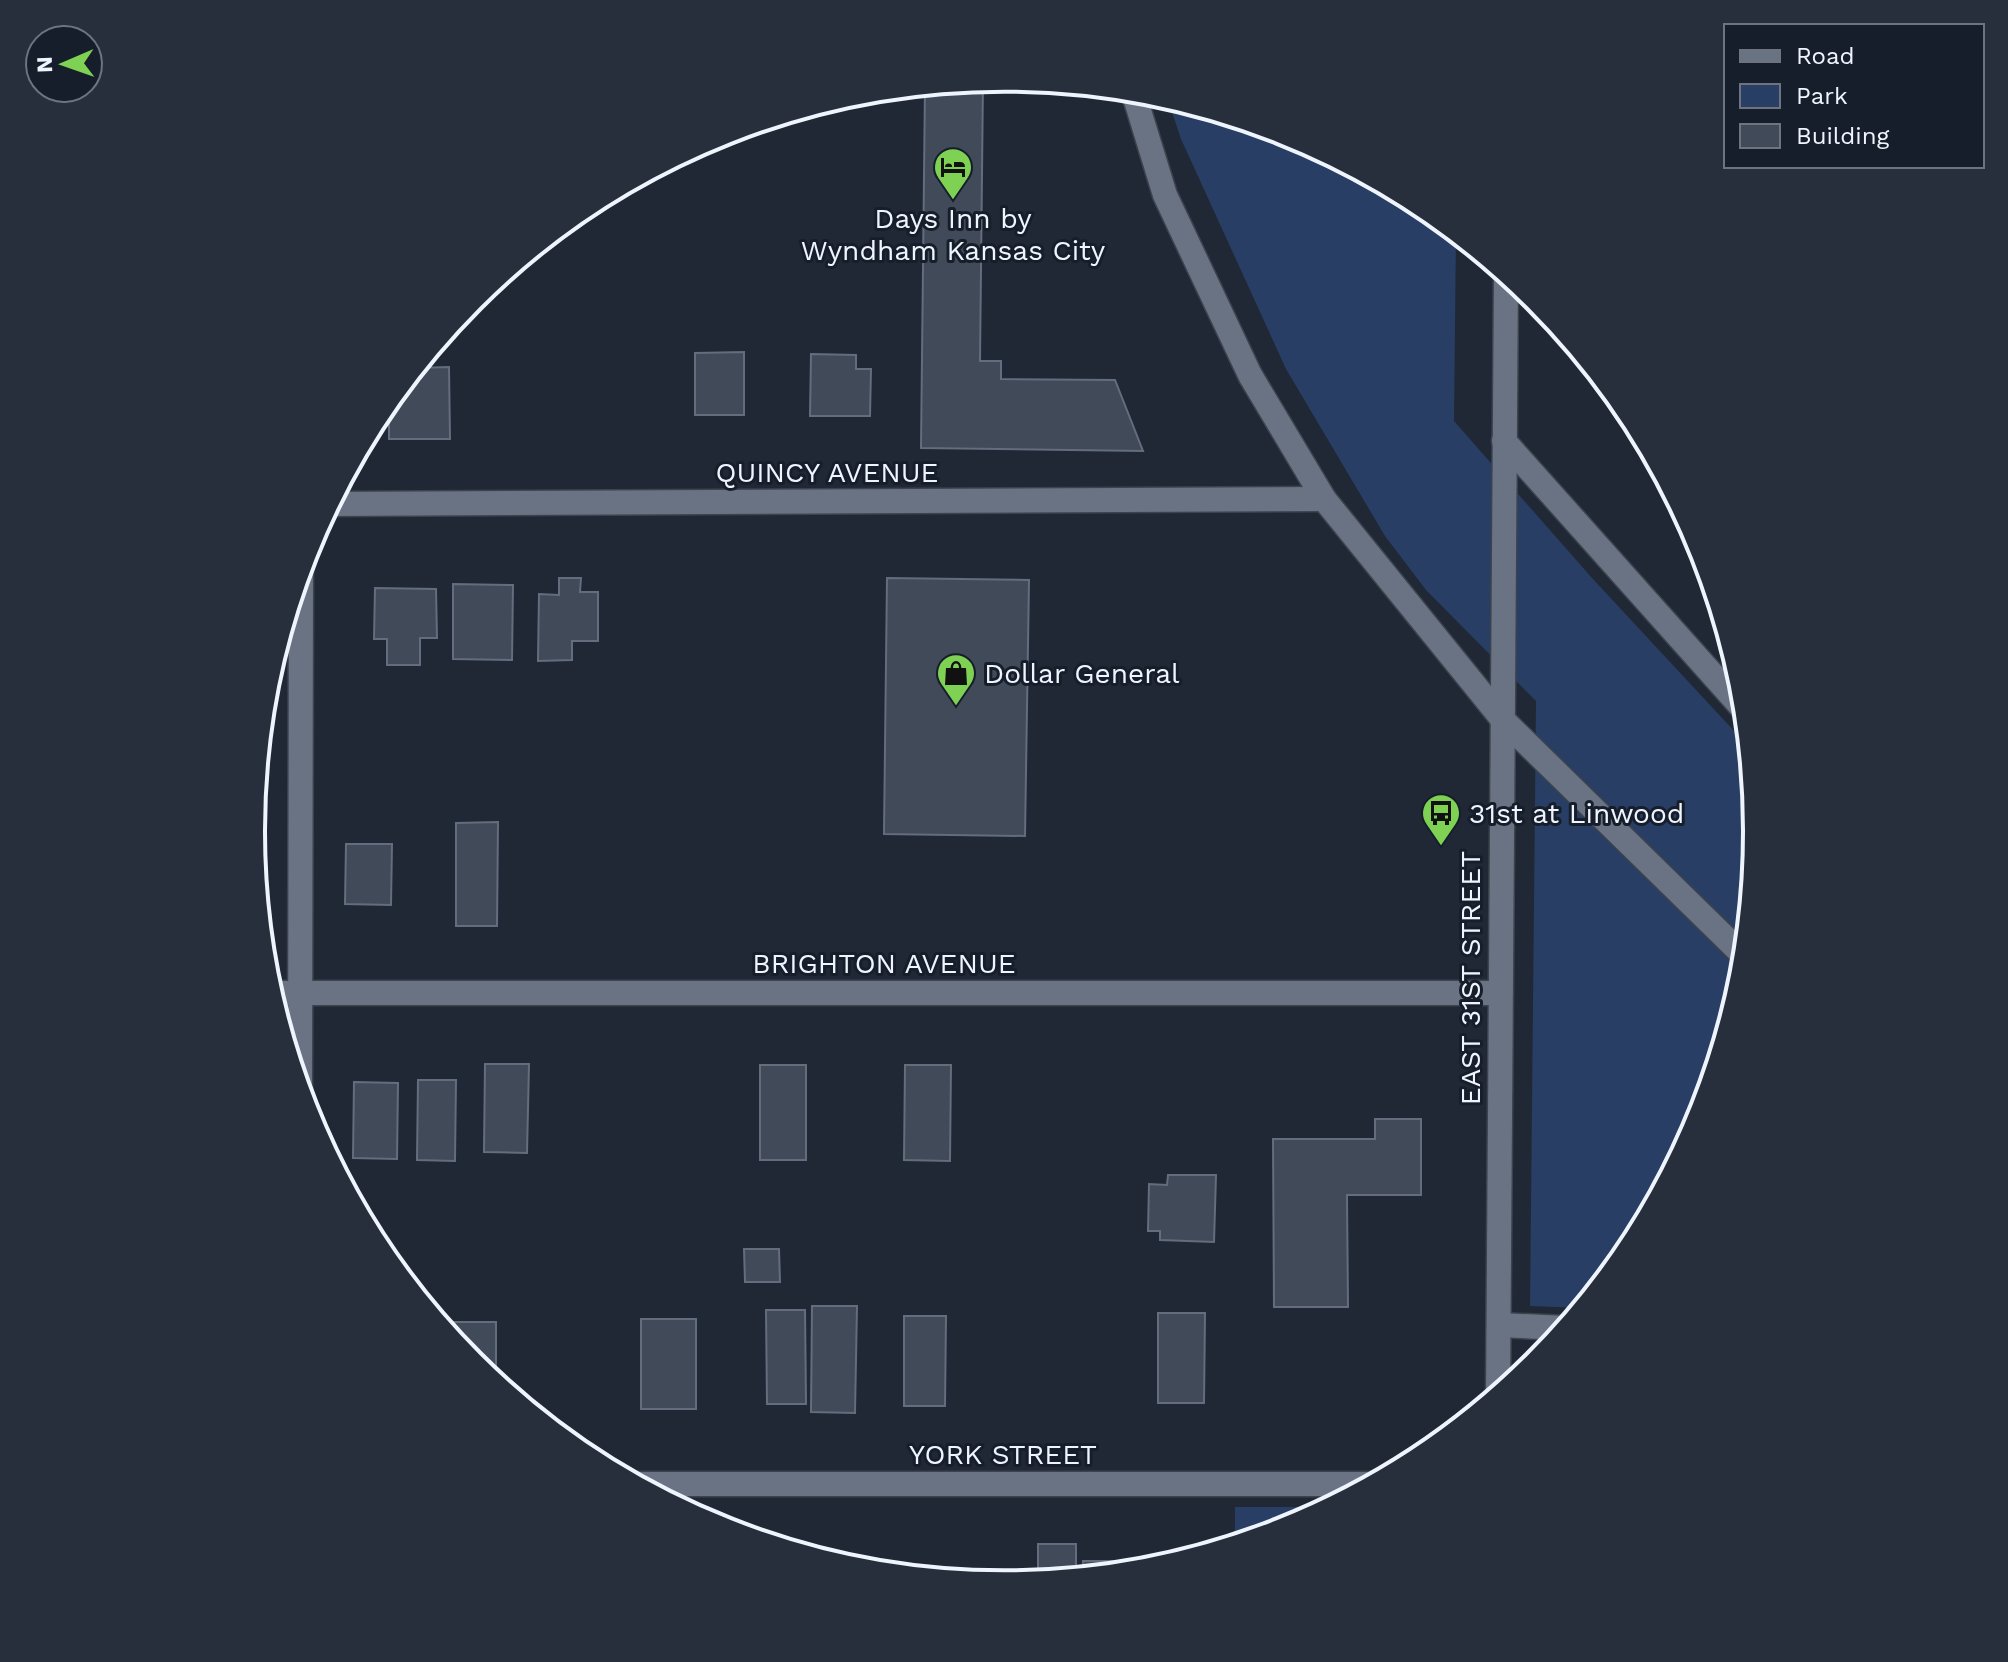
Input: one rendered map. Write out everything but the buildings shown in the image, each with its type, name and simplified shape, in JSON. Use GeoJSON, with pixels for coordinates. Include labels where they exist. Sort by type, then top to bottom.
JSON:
{"type":"FeatureCollection","features":[{"type":"Feature","properties":{"kind":"street"},"geometry":{"type":"LineString","coordinates":[[1137,104],[1172,209],[1250,375],[1324,499],[1503,720],[1734,946]]}},
{"type":"Feature","properties":{"kind":"street","name":"EAST 31ST STREET"},"geometry":{"type":"LineString","coordinates":[[1498,1380],[1498,993],[1506,289]]}},
{"type":"Feature","properties":{"kind":"street"},"geometry":{"type":"LineString","coordinates":[[1504,441],[1730,694]]}},
{"type":"Feature","properties":{"kind":"street","name":"QUINCY AVENUE"},"geometry":{"type":"LineString","coordinates":[[341,504],[1324,499]]}},
{"type":"Feature","properties":{"kind":"street"},"geometry":{"type":"LineString","coordinates":[[300,1057],[301,603]]}},
{"type":"Feature","properties":{"kind":"street","name":"BRIGHTON AVENUE"},"geometry":{"type":"LineString","coordinates":[[283,993],[1498,993]]}},
{"type":"Feature","properties":{"kind":"street"},"geometry":{"type":"LineString","coordinates":[[1499,1325],[1551,1327]]}},
{"type":"Feature","properties":{"kind":"street","name":"YORK STREET"},"geometry":{"type":"LineString","coordinates":[[658,1484],[1349,1484]]}},
{"type":"Feature","properties":{"kind":"green space"},"geometry":{"type":"Polygon","coordinates":[[[1172,112],[1242,131],[1287,148],[1374,191],[1456,246],[1454,421],[1592,578],[1737,734],[1743,831],[1741,879],[1737,927],[1718,1022],[1704,1069],[1667,1158],[1618,1242],[1569,1307],[1530,1306],[1536,701],[1426,590],[1385,536],[1286,369],[1181,139],[1172,112]]]}},
{"type":"Feature","properties":{"kind":"green space"},"geometry":{"type":"Polygon","coordinates":[[[1235,1507],[1302,1507],[1287,1514],[1235,1533],[1235,1507]]]}},
{"type":"Feature","properties":{"kind":"place","name":"Days Inn by Wyndham Kansas City"},"geometry":{"type":"Point","coordinates":[953,201]}},
{"type":"Feature","properties":{"kind":"place","name":"Dollar General"},"geometry":{"type":"Point","coordinates":[956,707]}},
{"type":"Feature","properties":{"kind":"place","name":"31st at Linwood"},"geometry":{"type":"Point","coordinates":[1441,847]}}]}
